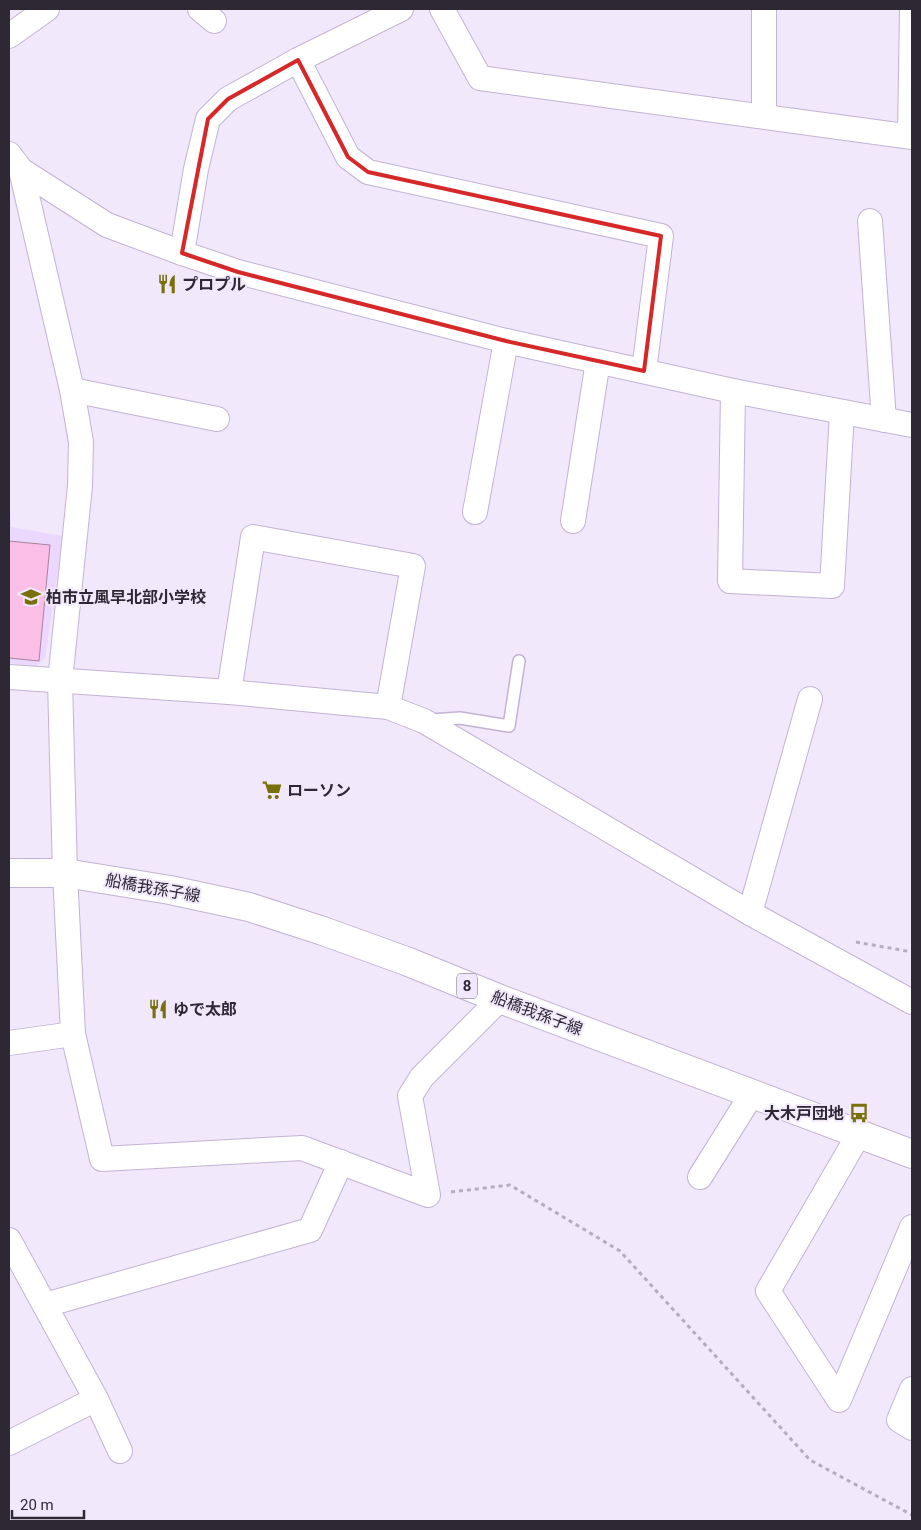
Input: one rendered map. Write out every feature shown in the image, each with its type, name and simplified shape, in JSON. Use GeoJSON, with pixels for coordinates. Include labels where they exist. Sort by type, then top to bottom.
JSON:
{"type":"FeatureCollection","features":[{"type":"Feature","properties":{"kind":"main road","name":"船橋我孫子線"},"geometry":{"type":"LineString","coordinates":[[9,873],[66,873],[170,890],[249,907],[406,961],[500,1000],[912,1154]]}},
{"type":"Feature","properties":{"kind":"street"},"geometry":{"type":"LineString","coordinates":[[9,36],[47,9]]}},
{"type":"Feature","properties":{"kind":"street"},"geometry":{"type":"LineString","coordinates":[[182,253],[196,169],[208,119],[228,99],[298,60],[401,9]]}},
{"type":"Feature","properties":{"kind":"street"},"geometry":{"type":"LineString","coordinates":[[442,9],[480,78],[911,136],[912,9]]}},
{"type":"Feature","properties":{"kind":"street"},"geometry":{"type":"LineString","coordinates":[[764,9],[764,116]]}},
{"type":"Feature","properties":{"kind":"street"},"geometry":{"type":"LineString","coordinates":[[298,60],[348,157],[368,172],[661,236],[644,371]]}},
{"type":"Feature","properties":{"kind":"street"},"geometry":{"type":"LineString","coordinates":[[15,162],[108,225],[238,272],[506,342],[733,391],[912,425]]}},
{"type":"Feature","properties":{"kind":"street"},"geometry":{"type":"LineString","coordinates":[[15,162],[72,390],[81,442],[80,486],[60,681],[73,1034],[102,1158],[302,1148],[428,1194]]}},
{"type":"Feature","properties":{"kind":"street"},"geometry":{"type":"LineString","coordinates":[[870,221],[884,420]]}},
{"type":"Feature","properties":{"kind":"street"},"geometry":{"type":"LineString","coordinates":[[476,512],[506,342]]}},
{"type":"Feature","properties":{"kind":"street"},"geometry":{"type":"LineString","coordinates":[[573,521],[598,361]]}},
{"type":"Feature","properties":{"kind":"street"},"geometry":{"type":"LineString","coordinates":[[72,390],[217,419]]}},
{"type":"Feature","properties":{"kind":"street"},"geometry":{"type":"LineString","coordinates":[[733,391],[730,581],[832,586],[842,412]]}},
{"type":"Feature","properties":{"kind":"street"},"geometry":{"type":"LineString","coordinates":[[229,692],[253,537],[413,566],[388,707]]}},
{"type":"Feature","properties":{"kind":"street"},"geometry":{"type":"LineString","coordinates":[[9,677],[229,692],[388,707],[424,721],[750,913],[912,1002]]}},
{"type":"Feature","properties":{"kind":"street"},"geometry":{"type":"LineString","coordinates":[[750,913],[810,699]]}},
{"type":"Feature","properties":{"kind":"street"},"geometry":{"type":"LineString","coordinates":[[428,1194],[410,1096],[422,1077],[500,1000]]}},
{"type":"Feature","properties":{"kind":"street"},"geometry":{"type":"LineString","coordinates":[[9,1044],[73,1034]]}},
{"type":"Feature","properties":{"kind":"street"},"geometry":{"type":"LineString","coordinates":[[700,1177],[752,1094]]}},
{"type":"Feature","properties":{"kind":"street"},"geometry":{"type":"LineString","coordinates":[[859,1134],[768,1291],[839,1400],[912,1227]]}},
{"type":"Feature","properties":{"kind":"street"},"geometry":{"type":"LineString","coordinates":[[45,1306],[310,1230],[341,1162]]}},
{"type":"Feature","properties":{"kind":"street"},"geometry":{"type":"LineString","coordinates":[[9,1240],[96,1399],[120,1451]]}},
{"type":"Feature","properties":{"kind":"street"},"geometry":{"type":"LineString","coordinates":[[912,1389],[899,1420],[912,1428]]}},
{"type":"Feature","properties":{"kind":"street"},"geometry":{"type":"LineString","coordinates":[[9,1443],[96,1399]]}},
{"type":"Feature","properties":{"kind":"lane"},"geometry":{"type":"LineString","coordinates":[[424,721],[460,718],[510,726],[519,661]]}},
{"type":"Feature","properties":{"kind":"path"},"geometry":{"type":"LineString","coordinates":[[428,1194],[510,1185],[620,1251],[810,1460],[912,1515]]}},
{"type":"Feature","properties":{"kind":"highlighted area"},"geometry":{"type":"Polygon","coordinates":[[[298,60],[348,157],[368,172],[661,236],[644,371],[506,341],[238,272],[182,253],[208,119],[228,99],[298,60]]]}},
{"type":"Feature","properties":{"kind":"shaded area","name":"柏市立風早北部小学校"},"geometry":{"type":"Polygon","coordinates":[[[9,487],[11,527],[63,536],[45,658],[36,666],[9,663],[9,487]]]}},
{"type":"Feature","properties":{"kind":"building","name":"柏市立風早北部小学校"},"geometry":{"type":"Polygon","coordinates":[[[9,541],[50,545],[39,661],[9,658],[9,541]]]}},
{"type":"Feature","properties":{"kind":"place","name":"プロプル"},"geometry":{"type":"Point","coordinates":[167,284]}},
{"type":"Feature","properties":{"kind":"place","name":"柏市立風早北部小学校"},"geometry":{"type":"Point","coordinates":[31,597]}},
{"type":"Feature","properties":{"kind":"place","name":"ローソン"},"geometry":{"type":"Point","coordinates":[272,790]}},
{"type":"Feature","properties":{"kind":"place","name":"ゆで太郎"},"geometry":{"type":"Point","coordinates":[158,1009]}},
{"type":"Feature","properties":{"kind":"place","name":"大木戸団地"},"geometry":{"type":"Point","coordinates":[859,1113]}}]}
